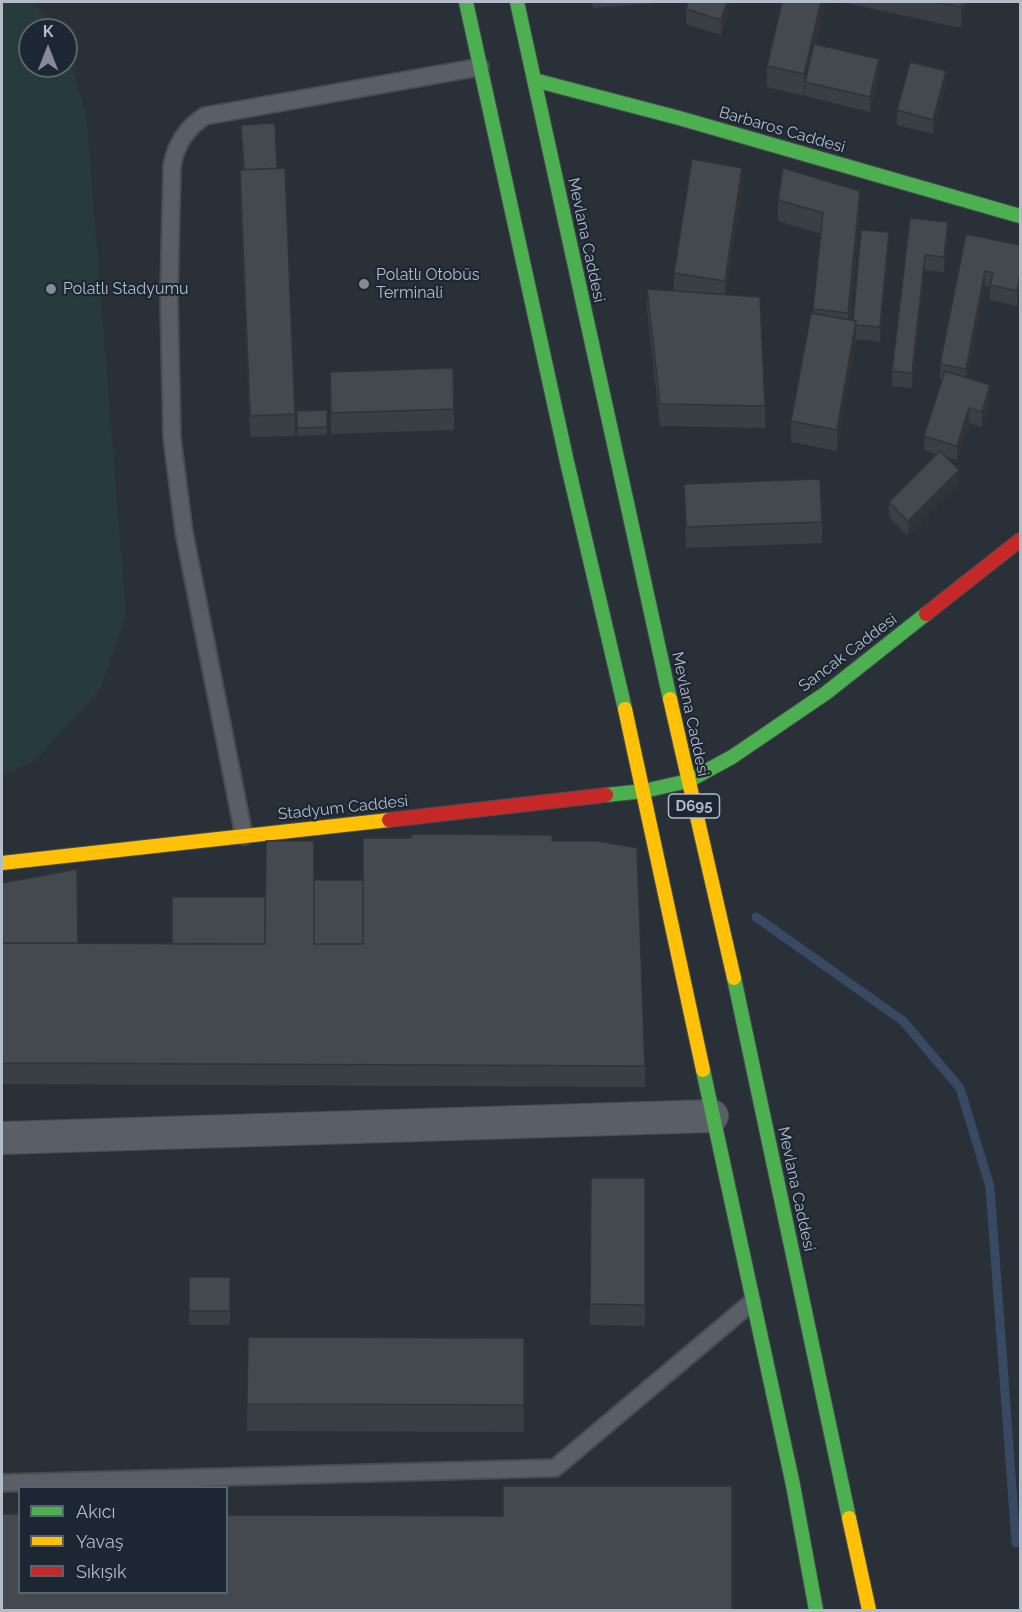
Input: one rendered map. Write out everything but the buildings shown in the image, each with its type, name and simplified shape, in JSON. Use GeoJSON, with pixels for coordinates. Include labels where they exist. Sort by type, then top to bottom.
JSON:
{"type":"FeatureCollection","features":[{"type":"Feature","properties":{"kind":"main road","name":"D695"},"geometry":{"type":"LineString","coordinates":[[466,2],[567,462],[644,791],[793,1485],[816,1611]]}},
{"type":"Feature","properties":{"kind":"main road","name":"Mevlana Caddesi"},"geometry":{"type":"LineString","coordinates":[[517,2],[688,781],[728,946],[869,1611]]}},
{"type":"Feature","properties":{"kind":"main road","name":"Barbaros Caddesi"},"geometry":{"type":"LineString","coordinates":[[534,80],[679,118],[1020,216]]}},
{"type":"Feature","properties":{"kind":"main road","name":"Sancak Caddesi"},"geometry":{"type":"LineString","coordinates":[[688,781],[732,757],[826,693],[1020,540]]}},
{"type":"Feature","properties":{"kind":"main road","name":"Stadyum Caddesi"},"geometry":{"type":"LineString","coordinates":[[2,863],[644,791],[688,781]]}},
{"type":"Feature","properties":{"kind":"street"},"geometry":{"type":"LineString","coordinates":[[2,1138],[712,1116]]}},
{"type":"Feature","properties":{"kind":"lane"},"geometry":{"type":"LineString","coordinates":[[244,836],[184,532],[172,438],[169,299],[174,152],[180,139],[189,128],[205,116],[480,67]]}},
{"type":"Feature","properties":{"kind":"lane"},"geometry":{"type":"LineString","coordinates":[[2,1483],[555,1468],[752,1302]]}},
{"type":"Feature","properties":{"kind":"green space","name":"Polatlı Stadyumu"},"geometry":{"type":"Polygon","coordinates":[[[2,2],[33,2],[46,18],[18,18],[18,78],[75,78],[86,112],[126,614],[101,688],[35,761],[2,776],[2,2]]]}},
{"type":"Feature","properties":{"kind":"waterway"},"geometry":{"type":"LineString","coordinates":[[756,917],[903,1021],[960,1088],[990,1187],[1016,1543]]}},
{"type":"Feature","properties":{"kind":"traffic: fast"},"geometry":{"type":"LineString","coordinates":[[466,2],[567,462],[625,709]]}},
{"type":"Feature","properties":{"kind":"traffic: fast"},"geometry":{"type":"LineString","coordinates":[[517,2],[670,699]]}},
{"type":"Feature","properties":{"kind":"traffic: fast"},"geometry":{"type":"LineString","coordinates":[[534,80],[679,118],[1020,216]]}},
{"type":"Feature","properties":{"kind":"traffic: fast"},"geometry":{"type":"LineString","coordinates":[[606,795],[644,791],[688,781],[732,757],[826,693],[926,614]]}},
{"type":"Feature","properties":{"kind":"traffic: fast"},"geometry":{"type":"LineString","coordinates":[[734,978],[849,1518]]}},
{"type":"Feature","properties":{"kind":"traffic: fast"},"geometry":{"type":"LineString","coordinates":[[703,1070],[793,1485],[816,1610]]}},
{"type":"Feature","properties":{"kind":"traffic: slow"},"geometry":{"type":"LineString","coordinates":[[670,699],[734,978]]}},
{"type":"Feature","properties":{"kind":"traffic: slow"},"geometry":{"type":"LineString","coordinates":[[625,709],[703,1070]]}},
{"type":"Feature","properties":{"kind":"traffic: slow"},"geometry":{"type":"LineString","coordinates":[[2,863],[389,820]]}},
{"type":"Feature","properties":{"kind":"traffic: slow"},"geometry":{"type":"LineString","coordinates":[[849,1518],[869,1610]]}},
{"type":"Feature","properties":{"kind":"traffic: jam"},"geometry":{"type":"LineString","coordinates":[[926,614],[1020,540]]}},
{"type":"Feature","properties":{"kind":"traffic: jam"},"geometry":{"type":"LineString","coordinates":[[389,820],[606,795]]}},
{"type":"Feature","properties":{"kind":"place","name":"Polatlı Otobüs Terminali"},"geometry":{"type":"Point","coordinates":[364,284]}},
{"type":"Feature","properties":{"kind":"place","name":"Polatlı Stadyumu"},"geometry":{"type":"Point","coordinates":[51,289]}}]}
